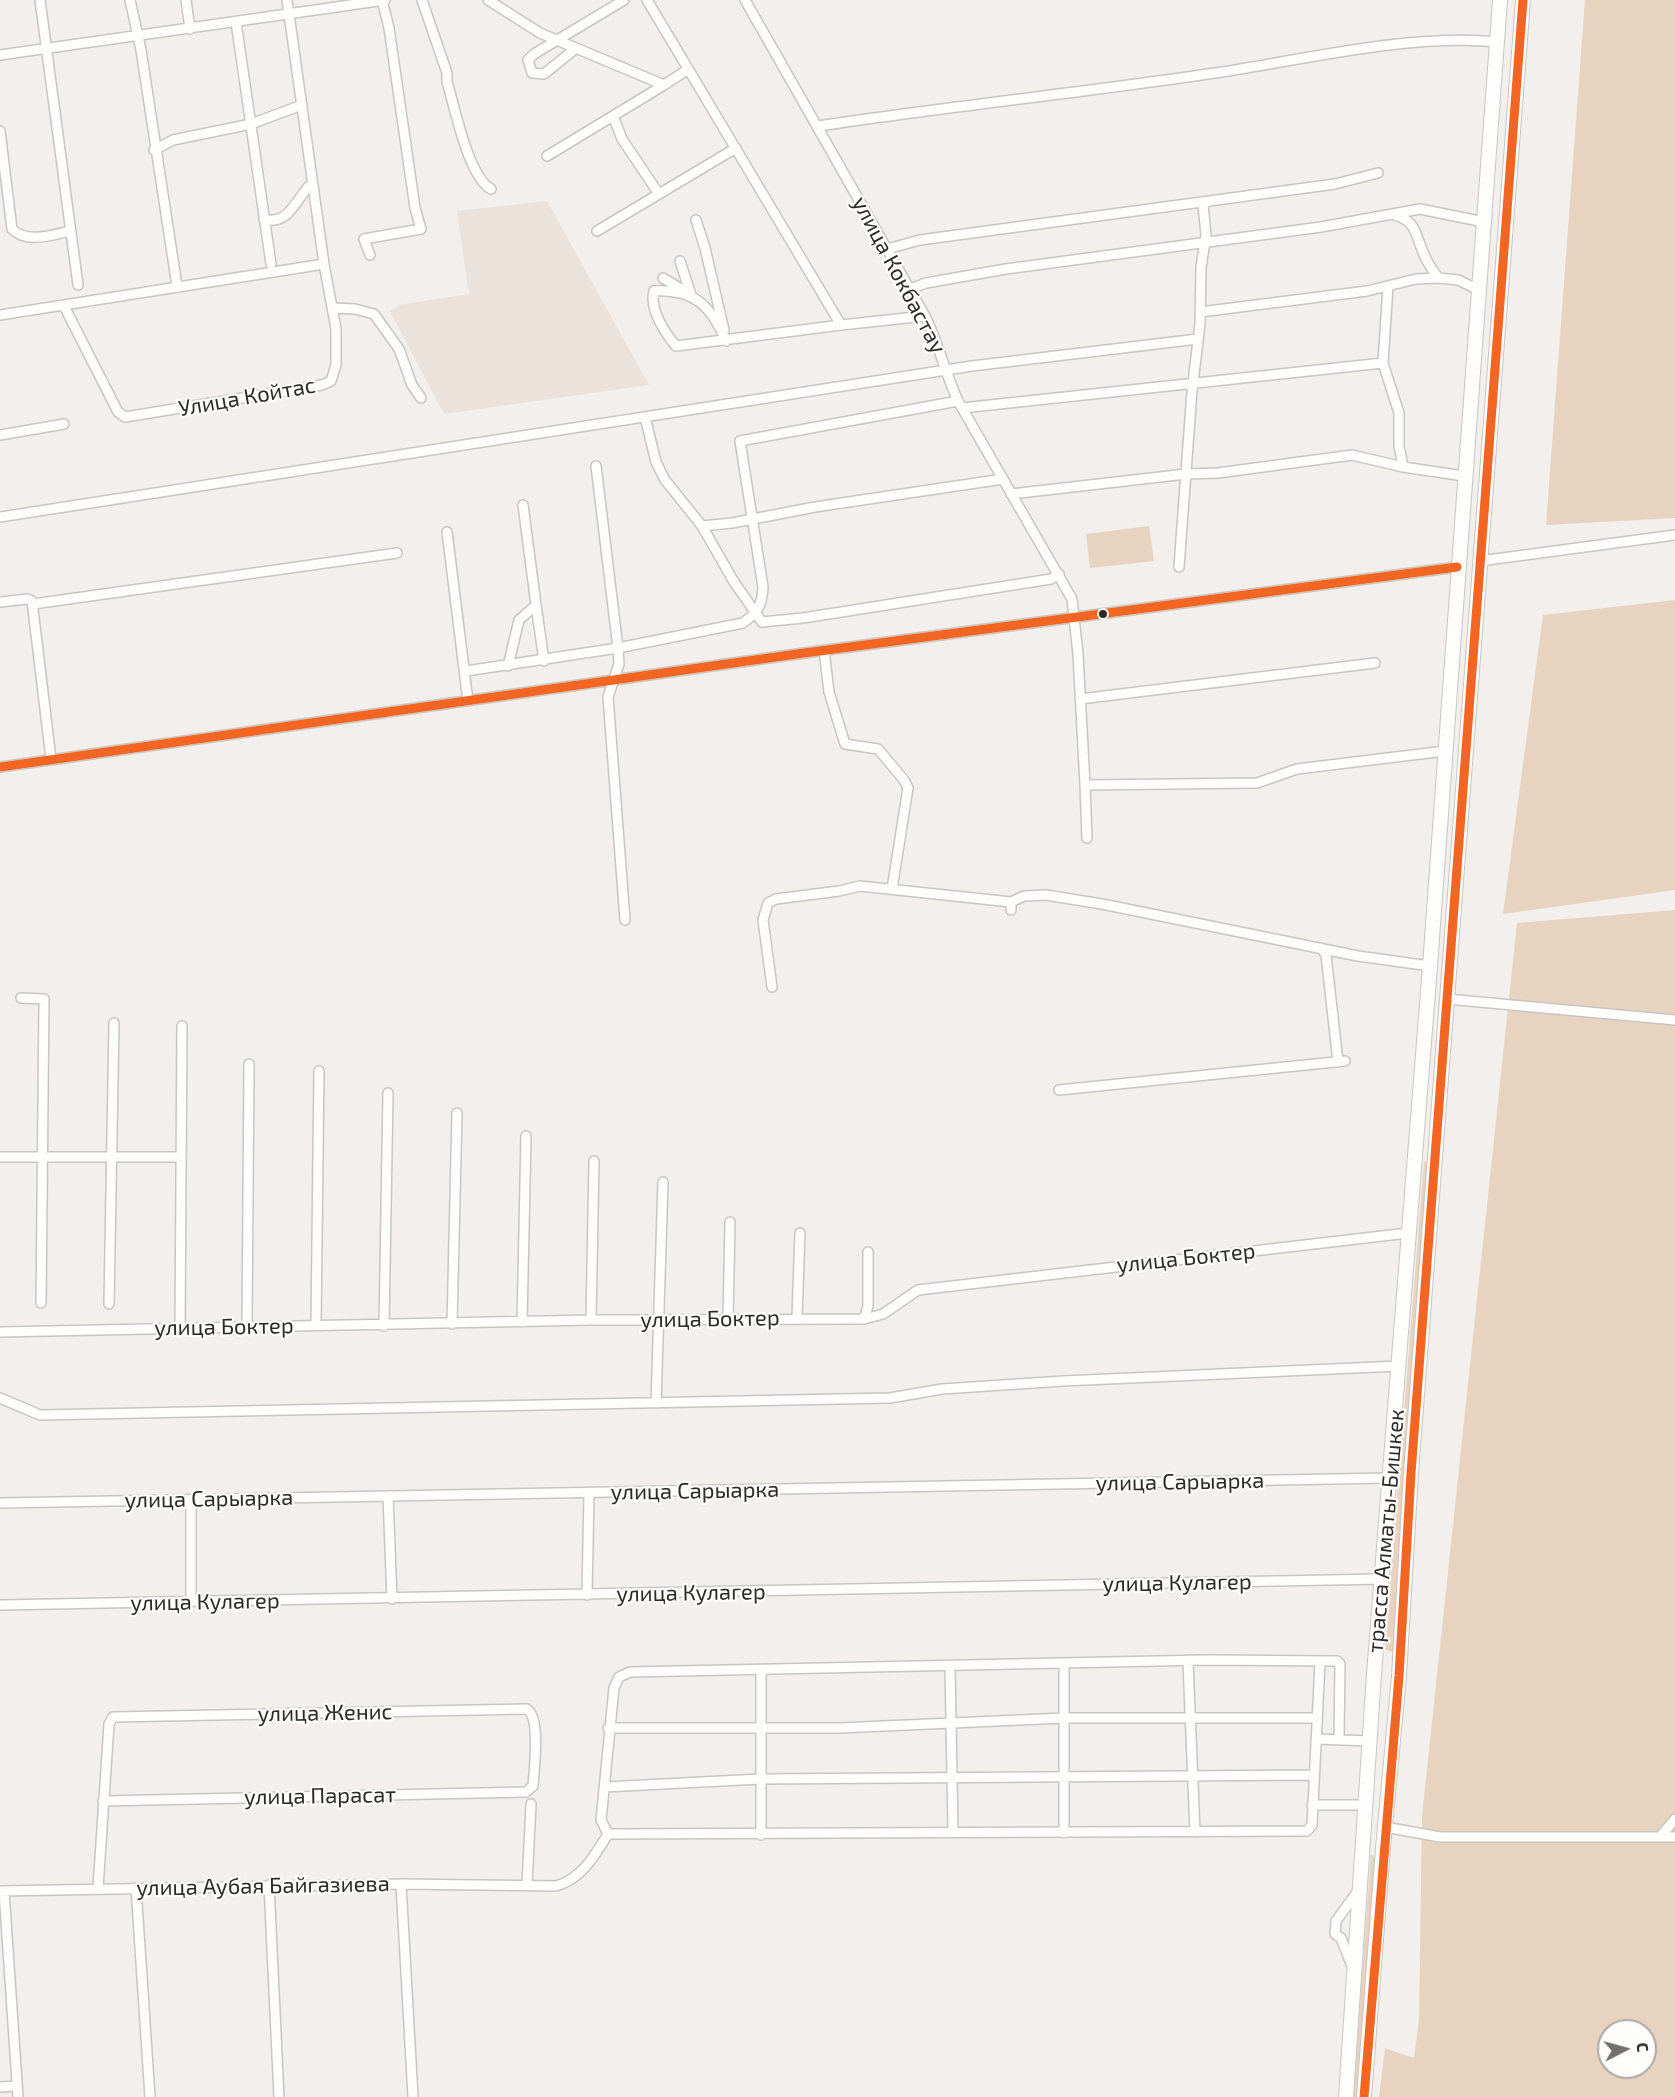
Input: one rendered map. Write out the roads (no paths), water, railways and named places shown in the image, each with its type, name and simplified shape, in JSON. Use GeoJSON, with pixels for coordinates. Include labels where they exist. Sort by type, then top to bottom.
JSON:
{"type":"FeatureCollection","features":[{"type":"Feature","properties":{"kind":"highway","name":"трасса Алматы-Бишкек"},"geometry":{"type":"LineString","coordinates":[[1346,2097],[1374,1674],[1430,966],[1457,567],[1500,0]]}},
{"type":"Feature","properties":{"kind":"highway","name":"трасса Алматы-Бишкек"},"geometry":{"type":"LineString","coordinates":[[1364,2097],[1399,1676],[1411,1473],[1523,0]]}},
{"type":"Feature","properties":{"kind":"highway"},"geometry":{"type":"LineString","coordinates":[[1415,1145],[1437,1147]]}},
{"type":"Feature","properties":{"kind":"highway"},"geometry":{"type":"LineString","coordinates":[[1374,1674],[1399,1676]]}},
{"type":"Feature","properties":{"kind":"street"},"geometry":{"type":"LineString","coordinates":[[40,0],[78,285]]}},
{"type":"Feature","properties":{"kind":"street"},"geometry":{"type":"LineString","coordinates":[[130,0],[177,286]]}},
{"type":"Feature","properties":{"kind":"street"},"geometry":{"type":"LineString","coordinates":[[186,0],[190,29]]}},
{"type":"Feature","properties":{"kind":"street"},"geometry":{"type":"LineString","coordinates":[[0,315],[324,264],[287,0]]}},
{"type":"Feature","properties":{"kind":"street"},"geometry":{"type":"LineString","coordinates":[[0,55],[289,14],[342,3],[383,0],[415,208],[421,229],[364,239],[370,255]]}},
{"type":"Feature","properties":{"kind":"street"},"geometry":{"type":"LineString","coordinates":[[422,0],[447,73],[447,82],[472,165],[478,179],[491,189]]}},
{"type":"Feature","properties":{"kind":"street"},"geometry":{"type":"LineString","coordinates":[[488,0],[557,41],[664,85]]}},
{"type":"Feature","properties":{"kind":"street"},"geometry":{"type":"LineString","coordinates":[[575,49],[544,74],[532,73],[528,60],[624,0]]}},
{"type":"Feature","properties":{"kind":"street"},"geometry":{"type":"LineString","coordinates":[[647,0],[841,325]]}},
{"type":"Feature","properties":{"kind":"street"},"geometry":{"type":"LineString","coordinates":[[745,1],[758,0]]}},
{"type":"Feature","properties":{"kind":"street","name":"улица Кокбастау"},"geometry":{"type":"LineString","coordinates":[[745,1],[925,316],[938,343],[945,371],[960,404],[1072,599],[1076,618],[1086,838]]}},
{"type":"Feature","properties":{"kind":"street"},"geometry":{"type":"LineString","coordinates":[[236,22],[270,264]]}},
{"type":"Feature","properties":{"kind":"street"},"geometry":{"type":"LineString","coordinates":[[818,126],[1221,72],[1373,48],[1476,39],[1497,42]]}},
{"type":"Feature","properties":{"kind":"street"},"geometry":{"type":"LineString","coordinates":[[547,156],[687,70]]}},
{"type":"Feature","properties":{"kind":"street"},"geometry":{"type":"LineString","coordinates":[[154,150],[173,140],[251,124],[302,105]]}},
{"type":"Feature","properties":{"kind":"street"},"geometry":{"type":"LineString","coordinates":[[613,116],[622,139],[659,194]]}},
{"type":"Feature","properties":{"kind":"street"},"geometry":{"type":"LineString","coordinates":[[0,131],[12,229],[17,234],[30,237],[70,231]]}},
{"type":"Feature","properties":{"kind":"street"},"geometry":{"type":"LineString","coordinates":[[597,231],[736,148]]}},
{"type":"Feature","properties":{"kind":"street"},"geometry":{"type":"LineString","coordinates":[[887,249],[920,240],[1335,184],[1378,173]]}},
{"type":"Feature","properties":{"kind":"street"},"geometry":{"type":"LineString","coordinates":[[264,219],[275,221],[283,218],[309,186],[313,186]]}},
{"type":"Feature","properties":{"kind":"street"},"geometry":{"type":"LineString","coordinates":[[1179,567],[1200,312],[1201,267],[1206,242],[1203,205],[1208,202]]}},
{"type":"Feature","properties":{"kind":"street"},"geometry":{"type":"LineString","coordinates":[[910,289],[926,283],[1006,269],[1321,227],[1420,209],[1484,222]]}},
{"type":"Feature","properties":{"kind":"street"},"geometry":{"type":"LineString","coordinates":[[1392,215],[1408,219],[1426,259],[1438,278]]}},
{"type":"Feature","properties":{"kind":"street"},"geometry":{"type":"LineString","coordinates":[[696,220],[719,301],[726,341]]}},
{"type":"Feature","properties":{"kind":"street"},"geometry":{"type":"LineString","coordinates":[[680,261],[691,295]]}},
{"type":"Feature","properties":{"kind":"street","name":"Улица Койтас"},"geometry":{"type":"LineString","coordinates":[[64,306],[118,412],[125,417],[227,403],[322,385],[331,381],[336,365],[333,308],[324,264]]}},
{"type":"Feature","properties":{"kind":"street"},"geometry":{"type":"LineString","coordinates":[[663,278],[706,306],[726,341]]}},
{"type":"Feature","properties":{"kind":"street"},"geometry":{"type":"LineString","coordinates":[[1200,312],[1438,278],[1458,280],[1479,290]]}},
{"type":"Feature","properties":{"kind":"street"},"geometry":{"type":"LineString","coordinates":[[1388,286],[1383,363],[1399,413],[1399,446],[1403,467]]}},
{"type":"Feature","properties":{"kind":"street"},"geometry":{"type":"LineString","coordinates":[[691,295],[654,291],[652,296],[658,318],[676,346],[925,316]]}},
{"type":"Feature","properties":{"kind":"street"},"geometry":{"type":"LineString","coordinates":[[333,308],[355,309],[374,314],[399,349],[412,385],[421,398]]}},
{"type":"Feature","properties":{"kind":"street"},"geometry":{"type":"LineString","coordinates":[[0,517],[945,371],[1198,339]]}},
{"type":"Feature","properties":{"kind":"street"},"geometry":{"type":"LineString","coordinates":[[466,671],[618,648],[743,623],[756,614],[762,604],[763,587],[740,441],[960,404],[1383,363]]}},
{"type":"Feature","properties":{"kind":"street"},"geometry":{"type":"LineString","coordinates":[[645,417],[656,462],[665,480],[702,526],[762,622],[803,618],[1051,579],[1059,574]]}},
{"type":"Feature","properties":{"kind":"street"},"geometry":{"type":"LineString","coordinates":[[0,435],[64,424]]}},
{"type":"Feature","properties":{"kind":"street"},"geometry":{"type":"LineString","coordinates":[[1011,494],[1186,474],[1218,473],[1352,455],[1363,455],[1403,467],[1464,476]]}},
{"type":"Feature","properties":{"kind":"street"},"geometry":{"type":"LineString","coordinates":[[596,466],[618,648],[619,664],[608,697],[625,920]]}},
{"type":"Feature","properties":{"kind":"street"},"geometry":{"type":"LineString","coordinates":[[702,526],[1003,479]]}},
{"type":"Feature","properties":{"kind":"street"},"geometry":{"type":"LineString","coordinates":[[523,505],[544,661]]}},
{"type":"Feature","properties":{"kind":"street"},"geometry":{"type":"LineString","coordinates":[[447,532],[468,701]]}},
{"type":"Feature","properties":{"kind":"street"},"geometry":{"type":"LineString","coordinates":[[1480,561],[1675,535]]}},
{"type":"Feature","properties":{"kind":"street"},"geometry":{"type":"LineString","coordinates":[[33,604],[397,553]]}},
{"type":"Feature","properties":{"kind":"street"},"geometry":{"type":"LineString","coordinates":[[0,767],[824,650],[1457,567]]}},
{"type":"Feature","properties":{"kind":"street"},"geometry":{"type":"LineString","coordinates":[[0,602],[28,599],[33,604],[51,759]]}},
{"type":"Feature","properties":{"kind":"street"},"geometry":{"type":"LineString","coordinates":[[508,666],[519,620],[536,605]]}},
{"type":"Feature","properties":{"kind":"street"},"geometry":{"type":"LineString","coordinates":[[824,650],[829,692],[845,744],[878,749],[908,788],[892,889]]}},
{"type":"Feature","properties":{"kind":"street"},"geometry":{"type":"LineString","coordinates":[[1080,699],[1375,663]]}},
{"type":"Feature","properties":{"kind":"street"},"geometry":{"type":"LineString","coordinates":[[619,664],[633,677]]}},
{"type":"Feature","properties":{"kind":"street"},"geometry":{"type":"LineString","coordinates":[[1084,785],[1257,783],[1297,770],[1445,751]]}},
{"type":"Feature","properties":{"kind":"street"},"geometry":{"type":"LineString","coordinates":[[772,987],[764,920],[768,903],[776,899],[860,886],[1011,906],[1024,897],[1046,896],[1102,904],[1321,948],[1430,966]]}},
{"type":"Feature","properties":{"kind":"street"},"geometry":{"type":"LineString","coordinates":[[1059,1090],[1342,1061],[1326,955],[1321,948]]}},
{"type":"Feature","properties":{"kind":"street"},"geometry":{"type":"LineString","coordinates":[[21,998],[44,999],[41,1303]]}},
{"type":"Feature","properties":{"kind":"street"},"geometry":{"type":"LineString","coordinates":[[1447,999],[1675,1020]]}},
{"type":"Feature","properties":{"kind":"street"},"geometry":{"type":"LineString","coordinates":[[109,1304],[114,1023]]}},
{"type":"Feature","properties":{"kind":"street"},"geometry":{"type":"LineString","coordinates":[[180,1328],[182,1026]]}},
{"type":"Feature","properties":{"kind":"street"},"geometry":{"type":"LineString","coordinates":[[247,1326],[249,1064]]}},
{"type":"Feature","properties":{"kind":"street"},"geometry":{"type":"LineString","coordinates":[[316,1326],[319,1071]]}},
{"type":"Feature","properties":{"kind":"street"},"geometry":{"type":"LineString","coordinates":[[384,1326],[388,1092]]}},
{"type":"Feature","properties":{"kind":"street"},"geometry":{"type":"LineString","coordinates":[[452,1324],[457,1113]]}},
{"type":"Feature","properties":{"kind":"street"},"geometry":{"type":"LineString","coordinates":[[522,1322],[526,1136]]}},
{"type":"Feature","properties":{"kind":"street"},"geometry":{"type":"LineString","coordinates":[[0,1157],[111,1159],[180,1157]]}},
{"type":"Feature","properties":{"kind":"street"},"geometry":{"type":"LineString","coordinates":[[591,1320],[594,1161]]}},
{"type":"Feature","properties":{"kind":"street"},"geometry":{"type":"LineString","coordinates":[[656,1403],[663,1182]]}},
{"type":"Feature","properties":{"kind":"street"},"geometry":{"type":"LineString","coordinates":[[728,1319],[730,1222]]}},
{"type":"Feature","properties":{"kind":"street"},"geometry":{"type":"LineString","coordinates":[[797,1317],[800,1233]]}},
{"type":"Feature","properties":{"kind":"street","name":"улица Боктер"},"geometry":{"type":"LineString","coordinates":[[3,1332],[591,1320],[660,1321],[797,1317],[864,1319],[883,1314],[918,1290],[1408,1233]]}},
{"type":"Feature","properties":{"kind":"street"},"geometry":{"type":"LineString","coordinates":[[864,1319],[867,1306],[868,1252]]}},
{"type":"Feature","properties":{"kind":"street"},"geometry":{"type":"LineString","coordinates":[[0,1341],[3,1332]]}},
{"type":"Feature","properties":{"kind":"street"},"geometry":{"type":"LineString","coordinates":[[0,1398],[40,1415],[890,1398],[942,1389],[1063,1381],[1399,1366]]}},
{"type":"Feature","properties":{"kind":"street","name":"улица Сарыарка"},"geometry":{"type":"LineString","coordinates":[[0,1503],[1389,1478]]}},
{"type":"Feature","properties":{"kind":"street"},"geometry":{"type":"LineString","coordinates":[[588,1594],[589,1493]]}},
{"type":"Feature","properties":{"kind":"street"},"geometry":{"type":"LineString","coordinates":[[388,1496],[392,1599]]}},
{"type":"Feature","properties":{"kind":"street"},"geometry":{"type":"LineString","coordinates":[[191,1500],[191,1602]]}},
{"type":"Feature","properties":{"kind":"street","name":"улица Кулагер"},"geometry":{"type":"LineString","coordinates":[[0,1605],[1382,1579]]}},
{"type":"Feature","properties":{"kind":"street"},"geometry":{"type":"LineString","coordinates":[[1320,1662],[1312,1825],[1307,1830],[761,1835],[608,1834],[602,1820],[608,1728],[614,1688],[619,1677],[625,1673],[1337,1661],[1340,1664],[1339,1740]]}},
{"type":"Feature","properties":{"kind":"street"},"geometry":{"type":"LineString","coordinates":[[1188,1662],[1195,1832]]}},
{"type":"Feature","properties":{"kind":"street"},"geometry":{"type":"LineString","coordinates":[[1064,1664],[1064,1833]]}},
{"type":"Feature","properties":{"kind":"street"},"geometry":{"type":"LineString","coordinates":[[950,1666],[950,1777],[953,1832]]}},
{"type":"Feature","properties":{"kind":"street"},"geometry":{"type":"LineString","coordinates":[[761,1670],[761,1835]]}},
{"type":"Feature","properties":{"kind":"street","name":"улица Женис"},"geometry":{"type":"LineString","coordinates":[[103,1801],[109,1724],[113,1717],[527,1709],[534,1716],[536,1755],[533,1786]]}},
{"type":"Feature","properties":{"kind":"street"},"geometry":{"type":"LineString","coordinates":[[608,1728],[760,1726],[839,1728],[1064,1718],[1317,1718]]}},
{"type":"Feature","properties":{"kind":"street"},"geometry":{"type":"LineString","coordinates":[[1316,1738],[1370,1741]]}},
{"type":"Feature","properties":{"kind":"street"},"geometry":{"type":"LineString","coordinates":[[605,1787],[760,1779],[1314,1775]]}},
{"type":"Feature","properties":{"kind":"street","name":"улица Парасат"},"geometry":{"type":"LineString","coordinates":[[103,1801],[526,1792],[533,1786]]}},
{"type":"Feature","properties":{"kind":"street"},"geometry":{"type":"LineString","coordinates":[[98,1888],[103,1801]]}},
{"type":"Feature","properties":{"kind":"street"},"geometry":{"type":"LineString","coordinates":[[527,1885],[531,1804]]}},
{"type":"Feature","properties":{"kind":"street"},"geometry":{"type":"LineString","coordinates":[[1312,1805],[1366,1805]]}},
{"type":"Feature","properties":{"kind":"street"},"geometry":{"type":"LineString","coordinates":[[1660,1837],[1675,1820]]}},
{"type":"Feature","properties":{"kind":"street"},"geometry":{"type":"LineString","coordinates":[[1385,1827],[1440,1837],[1675,1837]]}},
{"type":"Feature","properties":{"kind":"street","name":"улица Аубая Байгазиева"},"geometry":{"type":"LineString","coordinates":[[2,1891],[269,1885],[556,1886],[573,1879],[587,1865],[608,1834]]}},
{"type":"Feature","properties":{"kind":"street"},"geometry":{"type":"LineString","coordinates":[[1354,1980],[1350,1960],[1341,1938],[1335,1934],[1336,1921],[1356,1895],[1361,1883]]}},
{"type":"Feature","properties":{"kind":"street"},"geometry":{"type":"LineString","coordinates":[[400,1884],[413,2097]]}},
{"type":"Feature","properties":{"kind":"street"},"geometry":{"type":"LineString","coordinates":[[269,1885],[279,2097]]}},
{"type":"Feature","properties":{"kind":"street"},"geometry":{"type":"LineString","coordinates":[[136,1888],[150,2097]]}},
{"type":"Feature","properties":{"kind":"street"},"geometry":{"type":"LineString","coordinates":[[2,1891],[18,2097]]}},
{"type":"Feature","properties":{"kind":"street"},"geometry":{"type":"LineString","coordinates":[[0,2087],[17,2086]]}}]}
